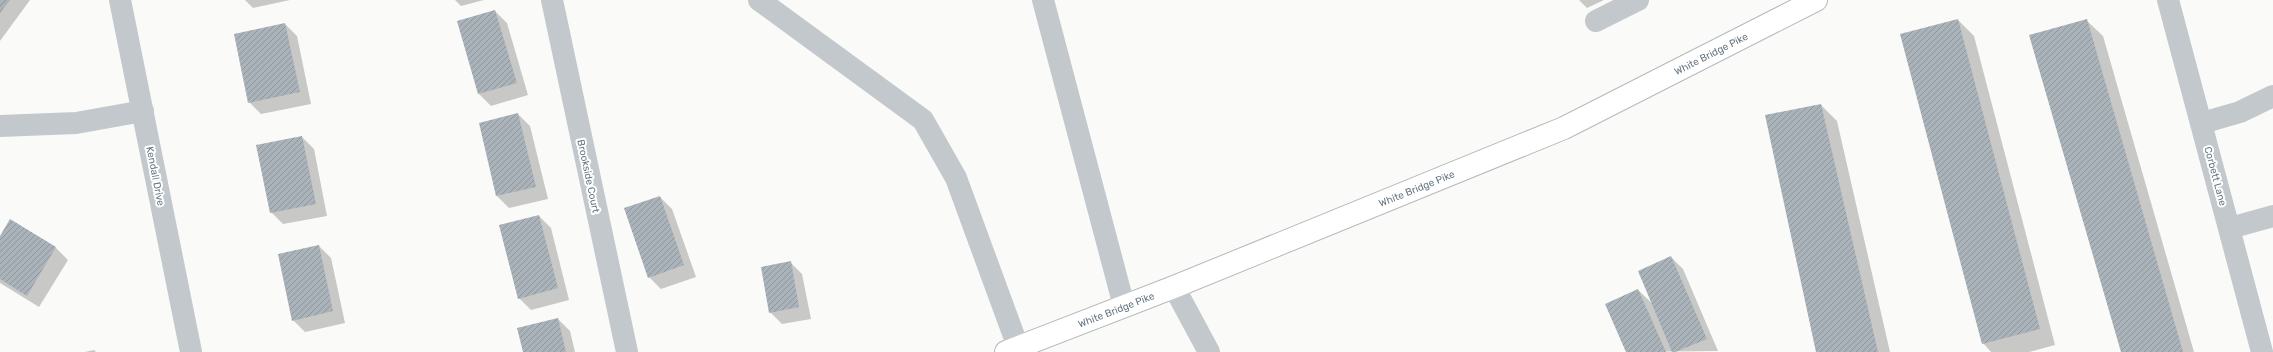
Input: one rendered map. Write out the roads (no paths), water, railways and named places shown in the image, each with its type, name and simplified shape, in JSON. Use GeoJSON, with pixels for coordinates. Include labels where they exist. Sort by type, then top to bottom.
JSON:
{"type":"FeatureCollection","features":[{"type":"Feature","properties":{"kind":"main road","name":"White Bridge Pike"},"geometry":{"type":"LineString","coordinates":[[1012,350],[1174,287],[1564,128],[1816,0]]}},
{"type":"Feature","properties":{"kind":"street","name":"Kendall Drive"},"geometry":{"type":"LineString","coordinates":[[120,0],[191,352]]}},
{"type":"Feature","properties":{"kind":"street","name":"Brookside Court"},"geometry":{"type":"LineString","coordinates":[[552,0],[627,352]]}},
{"type":"Feature","properties":{"kind":"street"},"geometry":{"type":"LineString","coordinates":[[758,0],[923,120],[956,178],[1012,350]]}},
{"type":"Feature","properties":{"kind":"street"},"geometry":{"type":"LineString","coordinates":[[1043,0],[1124,306]]}},
{"type":"Feature","properties":{"kind":"street"},"geometry":{"type":"LineString","coordinates":[[1596,21],[1638,0]]}},
{"type":"Feature","properties":{"kind":"street","name":"Corbett Lane"},"geometry":{"type":"LineString","coordinates":[[2168,0],[2262,352]]}},
{"type":"Feature","properties":{"kind":"street"},"geometry":{"type":"LineString","coordinates":[[2202,123],[2240,112],[2273,96]]}},
{"type":"Feature","properties":{"kind":"street"},"geometry":{"type":"LineString","coordinates":[[0,126],[76,124],[142,111]]}},
{"type":"Feature","properties":{"kind":"street"},"geometry":{"type":"LineString","coordinates":[[2230,228],[2273,216]]}},
{"type":"Feature","properties":{"kind":"street"},"geometry":{"type":"LineString","coordinates":[[1174,287],[1209,352]]}}]}
